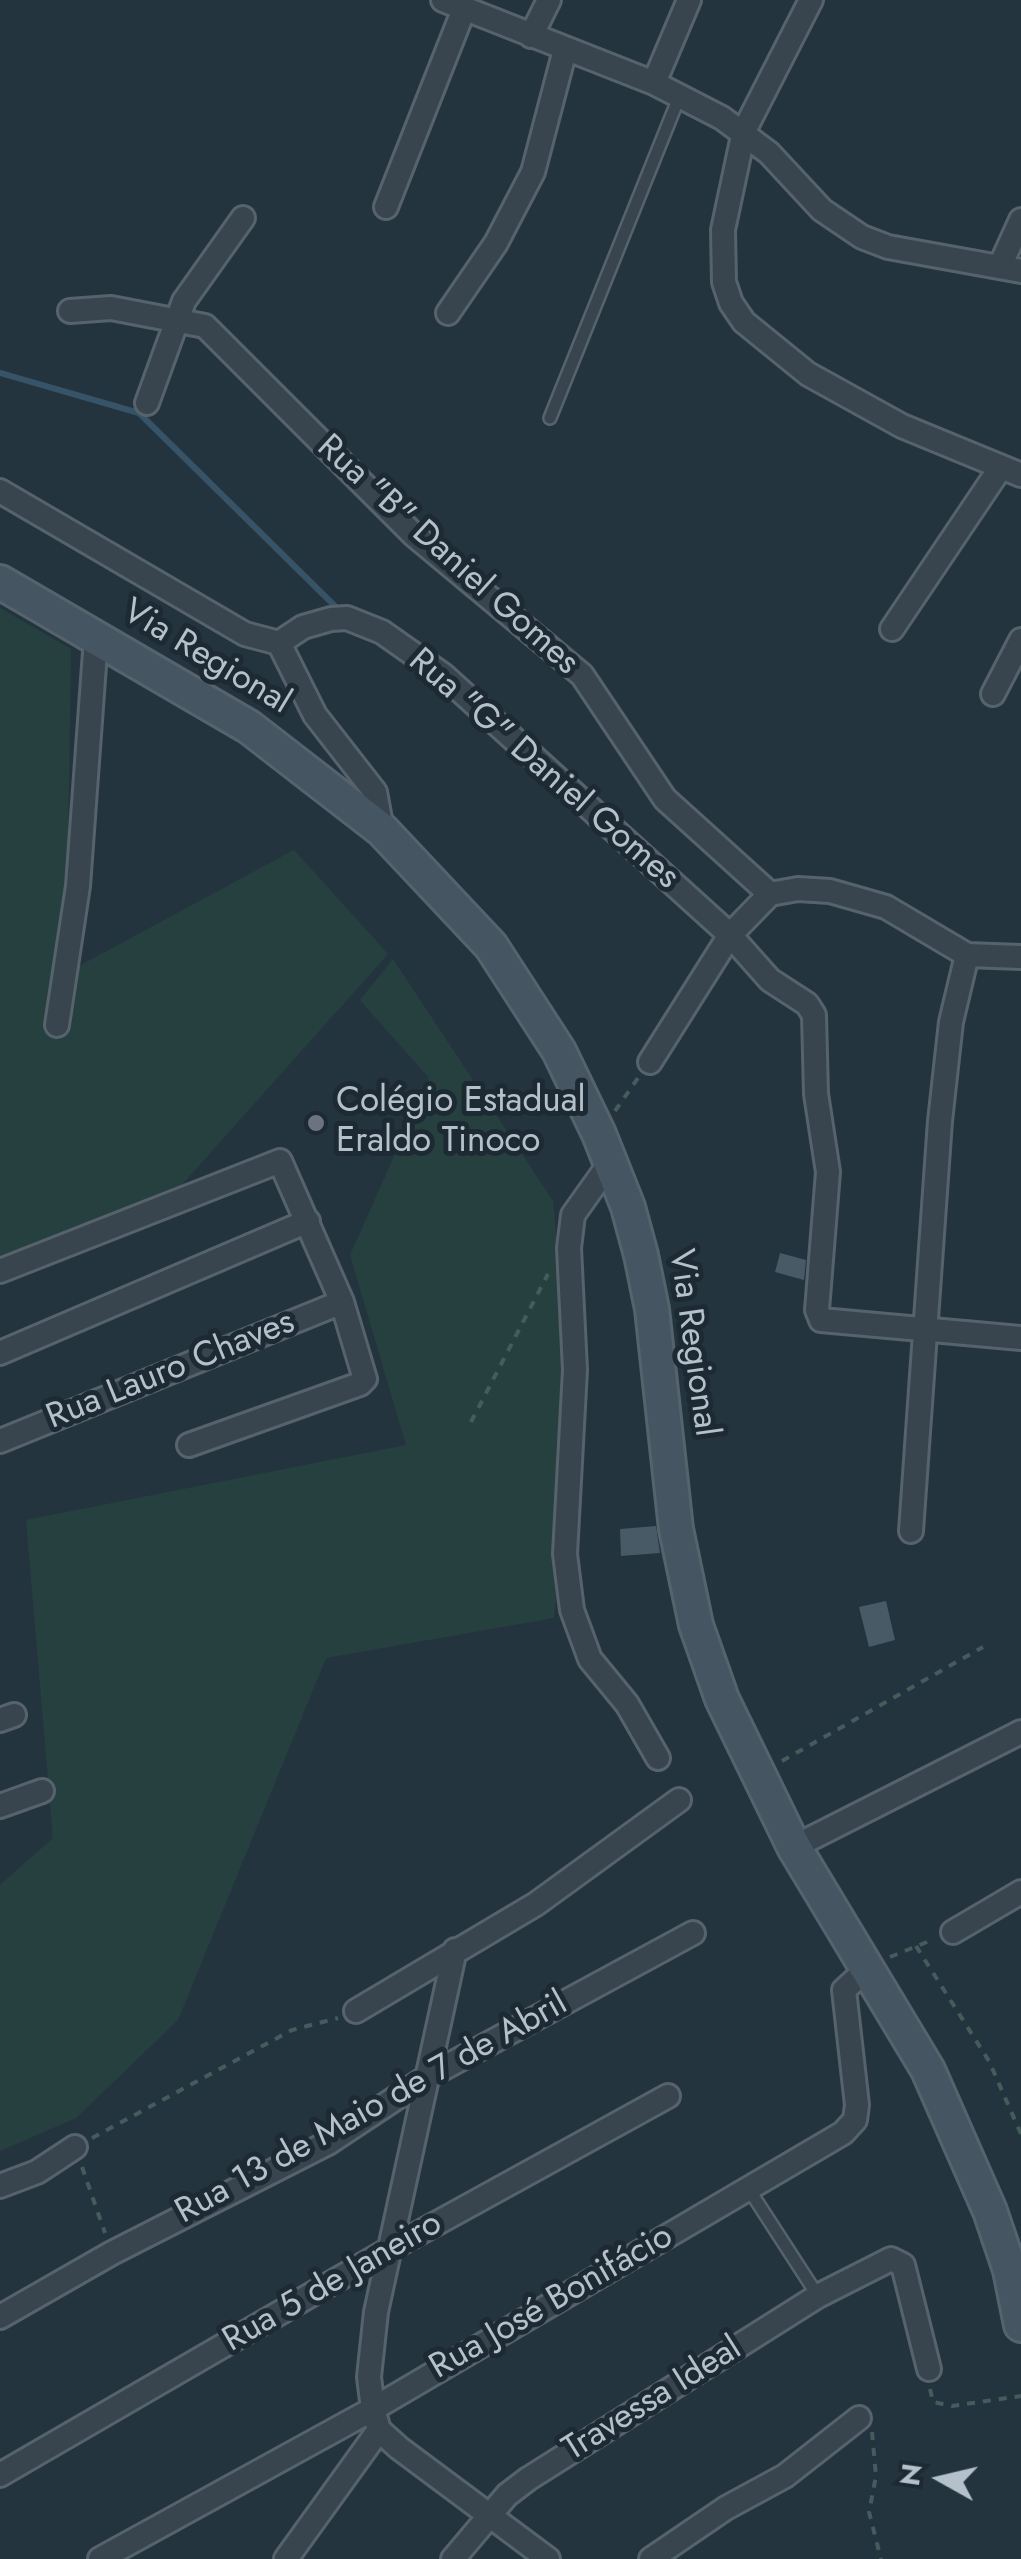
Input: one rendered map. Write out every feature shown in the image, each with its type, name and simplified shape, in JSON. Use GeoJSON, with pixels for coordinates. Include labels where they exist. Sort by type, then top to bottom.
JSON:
{"type":"FeatureCollection","features":[{"type":"Feature","properties":{"kind":"main road","name":"Via Regional"},"geometry":{"type":"LineString","coordinates":[[0,582],[249,727],[382,830],[452,900],[509,972],[559,1051],[628,1206],[652,1309],[676,1529],[696,1624],[722,1699],[794,1848],[928,2070],[966,2152],[1010,2270],[1020,2319]]}},
{"type":"Feature","properties":{"kind":"street"},"geometry":{"type":"LineString","coordinates":[[531,36],[549,0]]}},
{"type":"Feature","properties":{"kind":"street"},"geometry":{"type":"LineString","coordinates":[[654,83],[689,0]]}},
{"type":"Feature","properties":{"kind":"street"},"geometry":{"type":"LineString","coordinates":[[811,0],[744,131],[722,257],[731,303],[744,322],[808,374],[852,400],[1011,471],[892,629]]}},
{"type":"Feature","properties":{"kind":"street"},"geometry":{"type":"LineString","coordinates":[[386,207],[462,5],[654,83],[744,131],[822,210],[862,237],[888,247],[1011,268],[1021,220]]}},
{"type":"Feature","properties":{"kind":"street"},"geometry":{"type":"LineString","coordinates":[[448,313],[496,242],[533,172],[565,50]]}},
{"type":"Feature","properties":{"kind":"street"},"geometry":{"type":"LineString","coordinates":[[147,402],[176,318],[243,218]]}},
{"type":"Feature","properties":{"kind":"street","name":"Rua \"B\" Daniel Gomes"},"geometry":{"type":"LineString","coordinates":[[70,311],[111,308],[205,326],[414,535],[582,676],[665,798],[770,894]]}},
{"type":"Feature","properties":{"kind":"street"},"geometry":{"type":"LineString","coordinates":[[0,491],[245,634],[280,643],[315,715],[375,792],[382,830]]}},
{"type":"Feature","properties":{"kind":"street","name":"Rua \"G\" Daniel Gomes"},"geometry":{"type":"LineString","coordinates":[[280,643],[316,622],[347,618],[382,632],[443,675],[730,935],[770,980],[801,998],[814,1015],[816,1094],[828,1172],[817,1310],[824,1323],[927,1332]]}},
{"type":"Feature","properties":{"kind":"street"},"geometry":{"type":"LineString","coordinates":[[57,1026],[78,886],[96,638]]}},
{"type":"Feature","properties":{"kind":"street"},"geometry":{"type":"LineString","coordinates":[[994,694],[1021,640]]}},
{"type":"Feature","properties":{"kind":"street"},"geometry":{"type":"LineString","coordinates":[[650,1062],[730,935],[770,894],[798,889],[830,891],[886,907],[968,955],[1021,957]]}},
{"type":"Feature","properties":{"kind":"street"},"geometry":{"type":"LineString","coordinates":[[911,1531],[940,1121],[951,1022],[968,955]]}},
{"type":"Feature","properties":{"kind":"street"},"geometry":{"type":"LineString","coordinates":[[605,1148],[573,1215],[569,1248],[575,1370],[565,1554],[572,1610],[590,1659],[627,1704],[658,1758]]}},
{"type":"Feature","properties":{"kind":"street"},"geometry":{"type":"LineString","coordinates":[[0,1271],[274,1160],[282,1163],[342,1302],[364,1364],[360,1384],[189,1445]]}},
{"type":"Feature","properties":{"kind":"street"},"geometry":{"type":"LineString","coordinates":[[0,1353],[308,1221]]}},
{"type":"Feature","properties":{"kind":"street","name":"Rua Lauro Chaves"},"geometry":{"type":"LineString","coordinates":[[0,1441],[342,1302]]}},
{"type":"Feature","properties":{"kind":"street"},"geometry":{"type":"LineString","coordinates":[[927,1332],[1021,1338]]}},
{"type":"Feature","properties":{"kind":"street"},"geometry":{"type":"LineString","coordinates":[[794,1848],[1021,1732]]}},
{"type":"Feature","properties":{"kind":"street"},"geometry":{"type":"LineString","coordinates":[[0,1806],[42,1791]]}},
{"type":"Feature","properties":{"kind":"street"},"geometry":{"type":"LineString","coordinates":[[356,2012],[536,1904],[679,1800]]}},
{"type":"Feature","properties":{"kind":"street"},"geometry":{"type":"LineString","coordinates":[[953,1932],[1021,1892]]}},
{"type":"Feature","properties":{"kind":"street","name":"Rua 13 de Maio de 7 de Abril"},"geometry":{"type":"LineString","coordinates":[[0,2317],[112,2253],[328,2143],[429,2076],[693,1933]]}},
{"type":"Feature","properties":{"kind":"street"},"geometry":{"type":"LineString","coordinates":[[286,2559],[376,2420],[371,2344],[455,1950]]}},
{"type":"Feature","properties":{"kind":"street","name":"Rua José Bonifácio"},"geometry":{"type":"LineString","coordinates":[[100,2559],[376,2420],[508,2326],[750,2191],[843,2133],[855,2120],[858,2105],[842,2000],[849,1982],[868,1968]]}},
{"type":"Feature","properties":{"kind":"street","name":"Rua 5 de Janeiro"},"geometry":{"type":"LineString","coordinates":[[0,2475],[390,2249],[668,2096]]}},
{"type":"Feature","properties":{"kind":"street"},"geometry":{"type":"LineString","coordinates":[[0,2186],[37,2172],[75,2147]]}},
{"type":"Feature","properties":{"kind":"street","name":"Travessa Ideal"},"geometry":{"type":"LineString","coordinates":[[453,2559],[490,2514],[528,2479],[818,2296],[890,2259],[903,2266],[929,2369]]}},
{"type":"Feature","properties":{"kind":"street"},"geometry":{"type":"LineString","coordinates":[[651,2559],[726,2508],[785,2476],[860,2418]]}},
{"type":"Feature","properties":{"kind":"street"},"geometry":{"type":"LineString","coordinates":[[376,2420],[548,2559]]}},
{"type":"Feature","properties":{"kind":"lane"},"geometry":{"type":"LineString","coordinates":[[550,418],[680,96]]}},
{"type":"Feature","properties":{"kind":"lane"},"geometry":{"type":"LineString","coordinates":[[750,2191],[818,2296]]}},
{"type":"Feature","properties":{"kind":"path"},"geometry":{"type":"LineString","coordinates":[[605,1148],[650,1062]]}},
{"type":"Feature","properties":{"kind":"path"},"geometry":{"type":"LineString","coordinates":[[471,1422],[550,1269]]}},
{"type":"Feature","properties":{"kind":"path"},"geometry":{"type":"LineString","coordinates":[[756,1776],[983,1648]]}},
{"type":"Feature","properties":{"kind":"path"},"geometry":{"type":"LineString","coordinates":[[916,1946],[989,2061],[1021,2134]]}},
{"type":"Feature","properties":{"kind":"path"},"geometry":{"type":"LineString","coordinates":[[112,2253],[75,2147],[292,2030],[316,2027],[356,2012]]}},
{"type":"Feature","properties":{"kind":"path"},"geometry":{"type":"LineString","coordinates":[[929,2369],[930,2398],[938,2404],[952,2406],[1021,2396]]}},
{"type":"Feature","properties":{"kind":"path"},"geometry":{"type":"LineString","coordinates":[[860,2418],[871,2428],[876,2476],[869,2512],[881,2559]]}},
{"type":"Feature","properties":{"kind":"green space"},"geometry":{"type":"Polygon","coordinates":[[[0,608],[71,649],[66,973],[294,850],[388,954],[170,1198],[0,1268],[0,608]]]}},
{"type":"Feature","properties":{"kind":"green space"},"geometry":{"type":"Polygon","coordinates":[[[393,959],[553,1201],[573,1419],[554,1618],[326,1658],[178,2020],[76,2118],[0,2151],[0,1885],[53,1838],[26,1520],[406,1445],[350,1255],[429,1078],[360,1000],[393,959]]]}},
{"type":"Feature","properties":{"kind":"building"},"geometry":{"type":"Polygon","coordinates":[[[780,1253],[806,1260],[804,1280],[775,1272],[780,1253]]]}},
{"type":"Feature","properties":{"kind":"building"},"geometry":{"type":"Polygon","coordinates":[[[656,1526],[660,1553],[621,1556],[620,1529],[656,1526]]]}},
{"type":"Feature","properties":{"kind":"building"},"geometry":{"type":"Polygon","coordinates":[[[886,1601],[895,1640],[869,1647],[859,1607],[886,1601]]]}},
{"type":"Feature","properties":{"kind":"waterway"},"geometry":{"type":"LineString","coordinates":[[0,373],[139,413],[342,613]]}},
{"type":"Feature","properties":{"kind":"place","name":"Colégio Estadual Eraldo Tinoco"},"geometry":{"type":"Point","coordinates":[316,1123]}}]}
